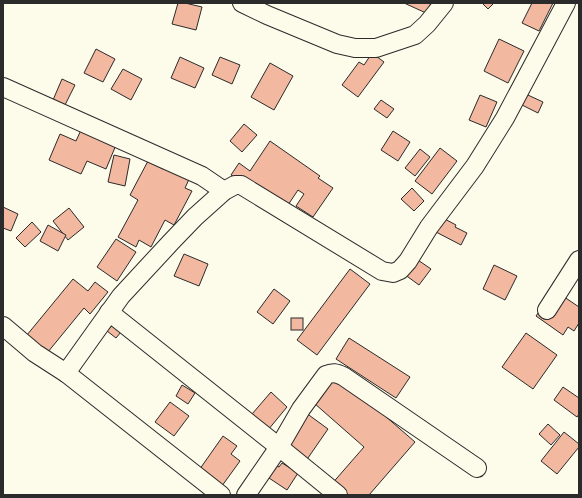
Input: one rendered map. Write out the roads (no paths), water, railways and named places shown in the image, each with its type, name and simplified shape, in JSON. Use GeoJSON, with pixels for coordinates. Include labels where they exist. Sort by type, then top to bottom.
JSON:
{"type":"FeatureCollection","features":[{"type":"Feature","properties":{"kind":"street"},"geometry":{"type":"LineString","coordinates":[[242,3],[267,16],[337,44],[355,48],[383,46],[415,35],[427,24],[444,3]]}},
{"type":"Feature","properties":{"kind":"street"},"geometry":{"type":"LineString","coordinates":[[66,373],[121,296],[195,217],[224,191],[235,184],[241,185],[382,271],[393,273],[400,270],[408,261],[429,227],[475,166],[505,118],[566,3]]}},
{"type":"Feature","properties":{"kind":"street"},"geometry":{"type":"LineString","coordinates":[[3,86],[202,176],[224,191]]}},
{"type":"Feature","properties":{"kind":"street"},"geometry":{"type":"LineString","coordinates":[[547,310],[579,260]]}},
{"type":"Feature","properties":{"kind":"street"},"geometry":{"type":"LineString","coordinates":[[109,312],[279,446],[338,495]]}},
{"type":"Feature","properties":{"kind":"street"},"geometry":{"type":"LineString","coordinates":[[3,326],[35,353],[66,373],[221,495]]}},
{"type":"Feature","properties":{"kind":"street"},"geometry":{"type":"LineString","coordinates":[[246,495],[279,446],[301,409],[326,375],[331,373],[336,373],[343,376],[477,468]]}}]}
